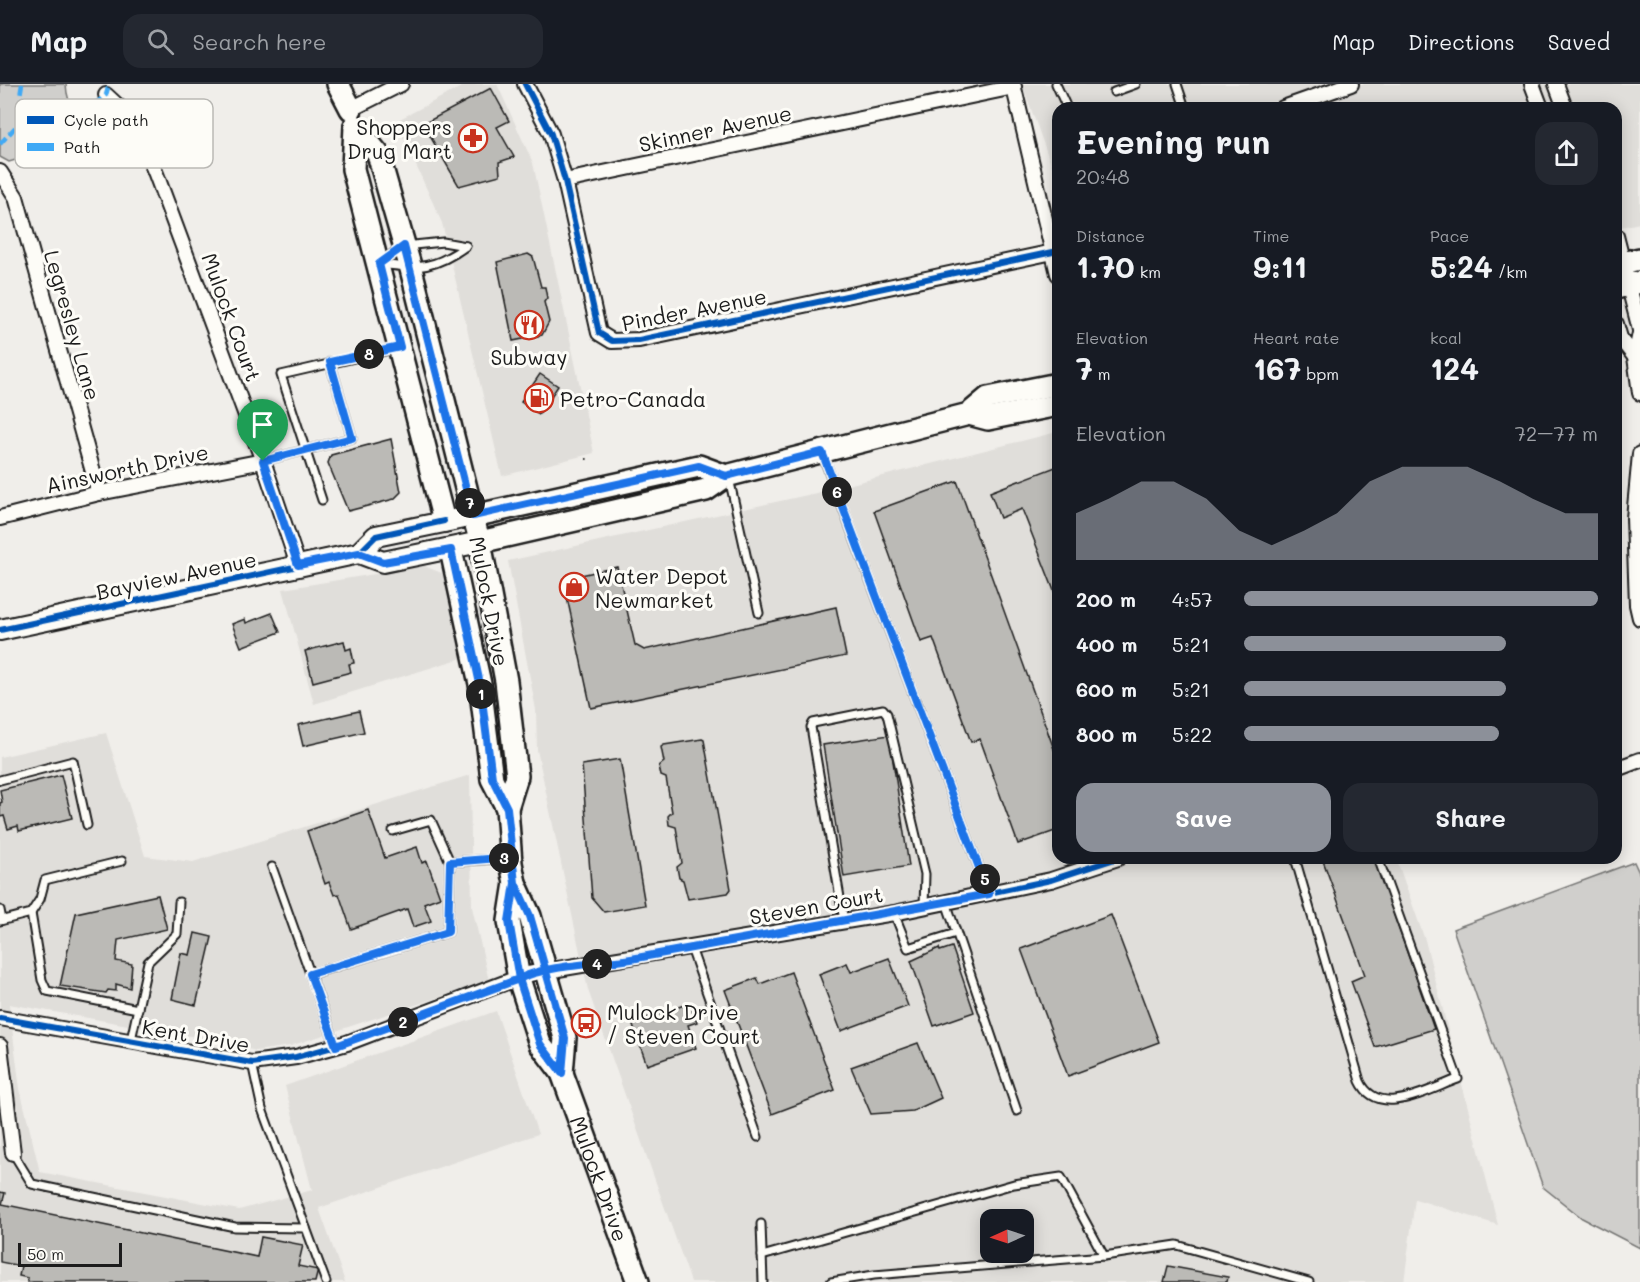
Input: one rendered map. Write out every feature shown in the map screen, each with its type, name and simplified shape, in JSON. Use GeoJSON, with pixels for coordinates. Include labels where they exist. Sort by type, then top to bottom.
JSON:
{"type":"FeatureCollection","features":[{"type":"Feature","properties":{"kind":"main road","name":"Mulock Drive"},"geometry":{"type":"LineString","coordinates":[[338,84],[353,117],[378,154],[411,269],[480,543],[506,681],[517,776],[507,808]]}},
{"type":"Feature","properties":{"kind":"main road","name":"Mulock Drive"},"geometry":{"type":"LineString","coordinates":[[353,117],[353,169],[451,550],[480,684],[492,778],[507,808],[515,883],[530,916],[544,972],[565,1038],[562,1073]]}},
{"type":"Feature","properties":{"kind":"main road"},"geometry":{"type":"LineString","coordinates":[[480,543],[705,490],[727,476],[969,414],[988,398],[1052,385]]}},
{"type":"Feature","properties":{"kind":"main road"},"geometry":{"type":"LineString","coordinates":[[969,414],[988,419],[1052,406]]}},
{"type":"Feature","properties":{"kind":"main road"},"geometry":{"type":"LineString","coordinates":[[473,516],[699,466],[727,476]]}},
{"type":"Feature","properties":{"kind":"main road","name":"Bayview Avenue"},"geometry":{"type":"LineString","coordinates":[[359,553],[376,536],[473,516]]}},
{"type":"Feature","properties":{"kind":"main road","name":"Bayview Avenue"},"geometry":{"type":"LineString","coordinates":[[0,630],[359,553],[383,562],[480,543]]}},
{"type":"Feature","properties":{"kind":"main road","name":"Mulock Drive"},"geometry":{"type":"LineString","coordinates":[[515,883],[509,921],[519,979],[540,1044],[562,1073],[638,1282]]}},
{"type":"Feature","properties":{"kind":"street"},"geometry":{"type":"LineString","coordinates":[[353,117],[401,84]]}},
{"type":"Feature","properties":{"kind":"street","name":"Pinder Avenue"},"geometry":{"type":"LineString","coordinates":[[525,84],[551,134],[565,181],[599,333],[612,341],[639,340],[1052,252]]}},
{"type":"Feature","properties":{"kind":"street"},"geometry":{"type":"LineString","coordinates":[[1308,102],[1332,87],[1351,84]]}},
{"type":"Feature","properties":{"kind":"street"},"geometry":{"type":"LineString","coordinates":[[1532,84],[1539,102]]}},
{"type":"Feature","properties":{"kind":"street"},"geometry":{"type":"LineString","coordinates":[[1556,84],[1563,102]]}},
{"type":"Feature","properties":{"kind":"street"},"geometry":{"type":"LineString","coordinates":[[1014,86],[1052,248]]}},
{"type":"Feature","properties":{"kind":"street","name":"Skinner Avenue"},"geometry":{"type":"LineString","coordinates":[[565,181],[1014,86]]}},
{"type":"Feature","properties":{"kind":"street","name":"Mulock Court"},"geometry":{"type":"LineString","coordinates":[[106,95],[110,99]]}},
{"type":"Feature","properties":{"kind":"street","name":"Mulock Court"},"geometry":{"type":"LineString","coordinates":[[154,168],[263,461],[298,565]]}},
{"type":"Feature","properties":{"kind":"street","name":"Legresley Lane"},"geometry":{"type":"LineString","coordinates":[[0,171],[16,197],[99,493]]}},
{"type":"Feature","properties":{"kind":"street"},"geometry":{"type":"LineString","coordinates":[[1626,262],[1628,285],[1640,332],[1635,357],[1640,393]]}},
{"type":"Feature","properties":{"kind":"street"},"geometry":{"type":"LineString","coordinates":[[1622,341],[1635,357]]}},
{"type":"Feature","properties":{"kind":"street"},"geometry":{"type":"LineString","coordinates":[[1640,454],[1634,518],[1637,605],[1640,618]]}},
{"type":"Feature","properties":{"kind":"street","name":"Ainsworth Drive"},"geometry":{"type":"LineString","coordinates":[[0,518],[99,493],[263,461]]}},
{"type":"Feature","properties":{"kind":"street"},"geometry":{"type":"LineString","coordinates":[[1622,767],[1640,760]]}},
{"type":"Feature","properties":{"kind":"street","name":"Steven Court"},"geometry":{"type":"LineString","coordinates":[[519,979],[544,972],[894,913],[1051,880],[1100,864]]}},
{"type":"Feature","properties":{"kind":"street","name":"Kent Drive"},"geometry":{"type":"LineString","coordinates":[[0,1018],[252,1063],[296,1057],[336,1046],[519,979]]}},
{"type":"Feature","properties":{"kind":"street"},"geometry":{"type":"LineString","coordinates":[[0,1046],[13,1154]]}},
{"type":"Feature","properties":{"kind":"lane"},"geometry":{"type":"LineString","coordinates":[[1056,84],[1065,102]]}},
{"type":"Feature","properties":{"kind":"lane"},"geometry":{"type":"LineString","coordinates":[[1114,92],[1136,84]]}},
{"type":"Feature","properties":{"kind":"lane"},"geometry":{"type":"LineString","coordinates":[[1177,84],[1183,102]]}},
{"type":"Feature","properties":{"kind":"lane"},"geometry":{"type":"LineString","coordinates":[[443,242],[466,246],[447,260],[411,269],[379,264],[404,246],[443,242]]}},
{"type":"Feature","properties":{"kind":"lane"},"geometry":{"type":"LineString","coordinates":[[322,500],[281,375],[400,347]]}},
{"type":"Feature","properties":{"kind":"lane"},"geometry":{"type":"LineString","coordinates":[[263,461],[352,438],[330,362]]}},
{"type":"Feature","properties":{"kind":"lane"},"geometry":{"type":"LineString","coordinates":[[822,452],[989,894]]}},
{"type":"Feature","properties":{"kind":"lane"},"geometry":{"type":"LineString","coordinates":[[727,476],[759,613]]}},
{"type":"Feature","properties":{"kind":"lane"},"geometry":{"type":"LineString","coordinates":[[844,921],[811,727],[813,723],[883,709],[887,714],[925,874],[924,907]]}},
{"type":"Feature","properties":{"kind":"lane"},"geometry":{"type":"LineString","coordinates":[[0,780],[73,761],[87,825]]}},
{"type":"Feature","properties":{"kind":"lane"},"geometry":{"type":"LineString","coordinates":[[310,974],[448,932],[450,862],[431,820],[393,831]]}},
{"type":"Feature","properties":{"kind":"lane"},"geometry":{"type":"LineString","coordinates":[[450,862],[511,857]]}},
{"type":"Feature","properties":{"kind":"lane"},"geometry":{"type":"LineString","coordinates":[[122,861],[45,880],[40,899],[31,913],[42,980],[47,991],[138,1009]]}},
{"type":"Feature","properties":{"kind":"lane"},"geometry":{"type":"LineString","coordinates":[[1297,864],[1360,1080],[1368,1094],[1386,1100],[1401,1099],[1458,1079],[1380,864]]}},
{"type":"Feature","properties":{"kind":"lane"},"geometry":{"type":"LineString","coordinates":[[272,867],[336,1046]]}},
{"type":"Feature","properties":{"kind":"lane"},"geometry":{"type":"LineString","coordinates":[[131,1040],[148,962],[177,934],[178,902]]}},
{"type":"Feature","properties":{"kind":"lane"},"geometry":{"type":"LineString","coordinates":[[946,902],[1017,1111]]}},
{"type":"Feature","properties":{"kind":"lane"},"geometry":{"type":"LineString","coordinates":[[0,910],[1,920],[31,913]]}},
{"type":"Feature","properties":{"kind":"lane"},"geometry":{"type":"LineString","coordinates":[[894,913],[908,948],[956,933]]}},
{"type":"Feature","properties":{"kind":"lane"},"geometry":{"type":"LineString","coordinates":[[690,948],[758,1137]]}},
{"type":"Feature","properties":{"kind":"lane"},"geometry":{"type":"LineString","coordinates":[[252,1063],[262,1109],[326,1282]]}},
{"type":"Feature","properties":{"kind":"lane"},"geometry":{"type":"LineString","coordinates":[[13,1154],[32,1184],[235,1227],[306,1228]]}},
{"type":"Feature","properties":{"kind":"lane"},"geometry":{"type":"LineString","coordinates":[[762,1256],[1014,1184],[1061,1177],[1104,1257]]}},
{"type":"Feature","properties":{"kind":"lane"},"geometry":{"type":"LineString","coordinates":[[761,1224],[763,1282]]}},
{"type":"Feature","properties":{"kind":"lane"},"geometry":{"type":"LineString","coordinates":[[831,1282],[874,1275],[1104,1257],[1177,1245],[1309,1282]]}},
{"type":"Feature","properties":{"kind":"shaded area"},"geometry":{"type":"Polygon","coordinates":[[[0,84],[66,84],[68,99],[15,99],[15,160],[9,162],[0,157],[0,84]]]}},
{"type":"Feature","properties":{"kind":"shaded area"},"geometry":{"type":"Polygon","coordinates":[[[467,84],[497,84],[533,163],[594,453],[502,476],[442,223],[396,121],[467,84]]]}},
{"type":"Feature","properties":{"kind":"shaded area"},"geometry":{"type":"Polygon","coordinates":[[[1022,84],[1640,84],[1640,223],[1622,227],[1622,102],[1052,102],[1052,167],[1022,84]]]}},
{"type":"Feature","properties":{"kind":"shaded area"},"geometry":{"type":"Polygon","coordinates":[[[1052,433],[1052,864],[1398,864],[1425,940],[1498,1225],[1415,1199],[1404,1282],[691,1282],[588,990],[537,750],[536,710],[508,561],[812,494],[1052,433]]]}},
{"type":"Feature","properties":{"kind":"shaded area"},"geometry":{"type":"Polygon","coordinates":[[[424,566],[444,574],[462,658],[314,704],[283,589],[424,566]]]}},
{"type":"Feature","properties":{"kind":"shaded area"},"geometry":{"type":"Polygon","coordinates":[[[106,733],[145,856],[193,862],[470,775],[472,907],[489,981],[290,1046],[256,1051],[213,1040],[9,1004],[20,1089],[40,1172],[239,1210],[312,1190],[285,1086],[496,1011],[538,1134],[319,1208],[345,1282],[0,1282],[0,757],[106,733]]]}},
{"type":"Feature","properties":{"kind":"shaded area"},"geometry":{"type":"Polygon","coordinates":[[[1634,862],[1640,875],[1640,1248],[1582,1218],[1543,1187],[1453,929],[1634,862]]]}},
{"type":"Feature","properties":{"kind":"building"},"geometry":{"type":"Polygon","coordinates":[[[491,88],[509,121],[497,127],[514,157],[499,162],[500,175],[459,186],[423,124],[491,88]]]}},
{"type":"Feature","properties":{"kind":"building"},"geometry":{"type":"Polygon","coordinates":[[[528,254],[533,257],[541,287],[545,287],[547,298],[544,302],[549,322],[542,335],[513,341],[497,262],[528,254]]]}},
{"type":"Feature","properties":{"kind":"building"},"geometry":{"type":"Polygon","coordinates":[[[540,374],[558,386],[539,414],[521,402],[540,374]]]}},
{"type":"Feature","properties":{"kind":"building"},"geometry":{"type":"Polygon","coordinates":[[[391,439],[401,492],[394,499],[348,511],[328,463],[331,455],[391,439]]]}},
{"type":"Feature","properties":{"kind":"building"},"geometry":{"type":"Polygon","coordinates":[[[1052,468],[1052,586],[1022,509],[1000,518],[990,492],[1052,468]]]}},
{"type":"Feature","properties":{"kind":"building"},"geometry":{"type":"Polygon","coordinates":[[[957,481],[1052,743],[1052,832],[1018,844],[980,739],[971,742],[933,638],[921,642],[874,511],[957,481]]]}},
{"type":"Feature","properties":{"kind":"building"},"geometry":{"type":"Polygon","coordinates":[[[617,567],[635,645],[644,650],[836,607],[846,656],[591,708],[563,579],[617,567]]]}},
{"type":"Feature","properties":{"kind":"building"},"geometry":{"type":"Polygon","coordinates":[[[272,613],[280,632],[241,647],[232,624],[245,619],[246,623],[272,613]]]}},
{"type":"Feature","properties":{"kind":"building"},"geometry":{"type":"Polygon","coordinates":[[[344,641],[346,650],[351,648],[354,663],[349,664],[351,672],[313,682],[305,651],[344,641]]]}},
{"type":"Feature","properties":{"kind":"building"},"geometry":{"type":"Polygon","coordinates":[[[359,711],[364,732],[303,746],[298,725],[359,711]]]}},
{"type":"Feature","properties":{"kind":"building"},"geometry":{"type":"Polygon","coordinates":[[[889,735],[909,866],[844,877],[823,745],[889,735]]]}},
{"type":"Feature","properties":{"kind":"building"},"geometry":{"type":"Polygon","coordinates":[[[702,739],[731,889],[728,893],[688,899],[683,880],[679,878],[677,867],[682,863],[676,827],[669,825],[668,816],[672,812],[666,778],[661,776],[659,766],[664,762],[661,747],[664,745],[702,739]]]}},
{"type":"Feature","properties":{"kind":"building"},"geometry":{"type":"Polygon","coordinates":[[[620,759],[645,905],[604,912],[592,898],[582,765],[620,759]]]}},
{"type":"Feature","properties":{"kind":"building"},"geometry":{"type":"Polygon","coordinates":[[[61,775],[72,818],[19,831],[18,826],[8,829],[4,816],[0,817],[0,803],[2,802],[0,790],[61,775]]]}},
{"type":"Feature","properties":{"kind":"building"},"geometry":{"type":"Polygon","coordinates":[[[368,810],[385,858],[417,847],[422,863],[427,861],[440,897],[424,903],[431,921],[413,927],[407,909],[351,929],[339,894],[334,895],[329,882],[325,884],[307,831],[368,810]]]}},
{"type":"Feature","properties":{"kind":"building"},"geometry":{"type":"Polygon","coordinates":[[[1324,864],[1376,864],[1434,1029],[1375,1047],[1351,981],[1365,975],[1324,864]]]}},
{"type":"Feature","properties":{"kind":"building"},"geometry":{"type":"Polygon","coordinates":[[[158,895],[167,929],[118,940],[116,961],[132,964],[130,988],[116,984],[116,991],[108,990],[106,993],[60,986],[76,913],[158,895]]]}},
{"type":"Feature","properties":{"kind":"building"},"geometry":{"type":"Polygon","coordinates":[[[1111,915],[1159,1042],[1068,1076],[1021,949],[1111,915]]]}},
{"type":"Feature","properties":{"kind":"building"},"geometry":{"type":"Polygon","coordinates":[[[195,933],[212,937],[196,1005],[172,999],[181,953],[190,955],[195,933]]]}},
{"type":"Feature","properties":{"kind":"building"},"geometry":{"type":"Polygon","coordinates":[[[952,947],[974,1012],[934,1026],[911,961],[939,948],[940,951],[952,947]]]}},
{"type":"Feature","properties":{"kind":"building"},"geometry":{"type":"Polygon","coordinates":[[[889,958],[908,1006],[841,1031],[819,974],[847,963],[851,972],[889,958]]]}},
{"type":"Feature","properties":{"kind":"building"},"geometry":{"type":"Polygon","coordinates":[[[791,972],[835,1090],[772,1114],[725,990],[757,978],[760,984],[791,972]]]}},
{"type":"Feature","properties":{"kind":"building"},"geometry":{"type":"Polygon","coordinates":[[[690,1003],[697,1022],[688,1025],[696,1048],[647,1065],[632,1023],[690,1003]]]}},
{"type":"Feature","properties":{"kind":"building"},"geometry":{"type":"Polygon","coordinates":[[[918,1043],[941,1098],[913,1111],[871,1114],[851,1067],[918,1043]]]}},
{"type":"Feature","properties":{"kind":"building"},"geometry":{"type":"Polygon","coordinates":[[[0,1192],[5,1193],[2,1204],[257,1257],[261,1237],[303,1245],[298,1266],[318,1270],[315,1282],[27,1282],[28,1278],[19,1276],[21,1266],[0,1262],[0,1192]]]}},
{"type":"Feature","properties":{"kind":"building"},"geometry":{"type":"Polygon","coordinates":[[[1168,1266],[1228,1277],[1227,1282],[1164,1282],[1168,1266]]]}},
{"type":"Feature","properties":{"kind":"marked path"},"geometry":{"type":"LineString","coordinates":[[22,84],[20,96],[22,99]]}},
{"type":"Feature","properties":{"kind":"marked path"},"geometry":{"type":"LineString","coordinates":[[101,99],[106,95],[109,84]]}},
{"type":"Feature","properties":{"kind":"marked path"},"geometry":{"type":"LineString","coordinates":[[0,144],[15,128]]}},
{"type":"Feature","properties":{"kind":"cycle path"},"geometry":{"type":"LineString","coordinates":[[525,84],[551,134],[565,181],[599,333],[612,341],[639,340],[1052,252]]}},
{"type":"Feature","properties":{"kind":"cycle path"},"geometry":{"type":"LineString","coordinates":[[359,553],[376,536],[444,521]]}},
{"type":"Feature","properties":{"kind":"cycle path"},"geometry":{"type":"LineString","coordinates":[[0,630],[359,553],[383,562],[451,550]]}},
{"type":"Feature","properties":{"kind":"cycle path"},"geometry":{"type":"LineString","coordinates":[[0,1018],[252,1063],[296,1057],[347,1043],[528,974],[894,913],[1051,880],[1100,864]]}},
{"type":"Feature","properties":{"kind":"place","name":"Shoppers Drug Mart"},"geometry":{"type":"Point","coordinates":[473,138]}},
{"type":"Feature","properties":{"kind":"place","name":"Subway"},"geometry":{"type":"Point","coordinates":[529,325]}},
{"type":"Feature","properties":{"kind":"place","name":"Petro-Canada"},"geometry":{"type":"Point","coordinates":[539,398]}},
{"type":"Feature","properties":{"kind":"place","name":"Water Depot Newmarket"},"geometry":{"type":"Point","coordinates":[574,587]}},
{"type":"Feature","properties":{"kind":"place","name":"Mulock Drive / Steven Court"},"geometry":{"type":"Point","coordinates":[586,1023]}},
{"type":"Feature","properties":{"kind":"route"},"geometry":{"type":"LineString","coordinates":[[263,461],[298,565],[359,553],[383,562],[451,550],[480,684],[492,778],[507,808],[515,883],[509,921],[512,951],[519,979],[336,1046],[310,974],[448,932],[450,862],[511,857],[515,883],[530,916],[537,948],[544,972],[565,1038],[562,1073],[540,1044],[519,979],[528,974],[544,972],[616,961],[894,913],[989,894],[981,867],[822,452],[726,476],[699,466],[473,516],[404,246],[379,264],[400,347],[330,362],[352,438],[263,461]]}}]}
